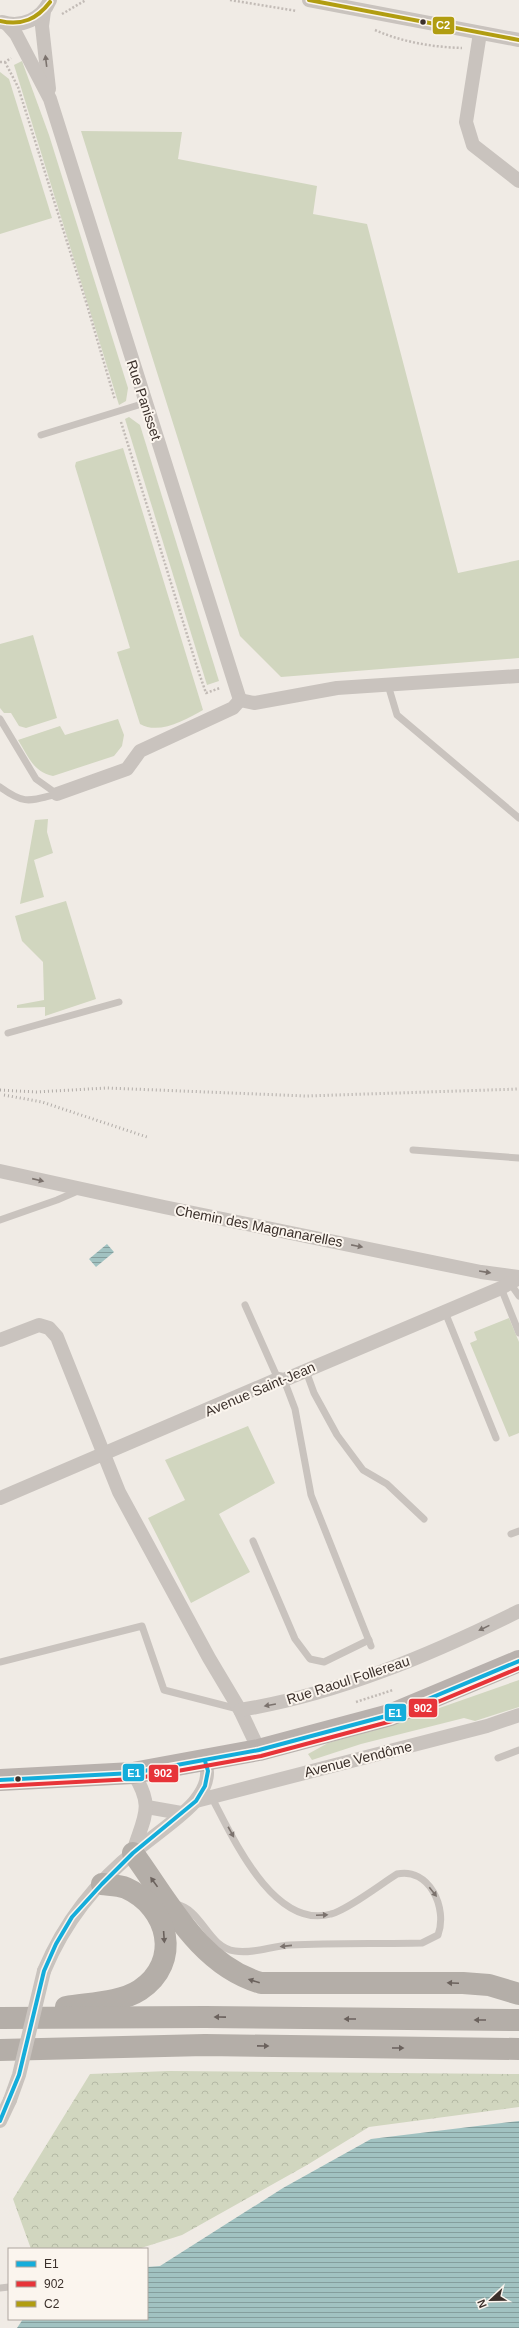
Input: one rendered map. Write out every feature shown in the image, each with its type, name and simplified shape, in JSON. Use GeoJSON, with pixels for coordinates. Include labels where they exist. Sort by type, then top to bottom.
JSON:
{"type":"FeatureCollection","features":[{"type":"Feature","properties":{"kind":"highway"},"geometry":{"type":"LineString","coordinates":[[133,1853],[192,1935],[216,1960],[246,1979],[261,1983],[463,1983],[488,1986],[519,1994]]}},
{"type":"Feature","properties":{"kind":"highway"},"geometry":{"type":"LineString","coordinates":[[4,2018],[125,1998],[140,1990],[151,1981],[160,1968],[165,1938],[162,1922],[156,1910],[125,1888],[102,1884]]}},
{"type":"Feature","properties":{"kind":"highway"},"geometry":{"type":"LineString","coordinates":[[4,2018],[205,2017],[519,2020]]}},
{"type":"Feature","properties":{"kind":"highway"},"geometry":{"type":"LineString","coordinates":[[0,2060],[205,2045]]}},
{"type":"Feature","properties":{"kind":"highway"},"geometry":{"type":"LineString","coordinates":[[0,2050],[205,2045],[519,2048]]}},
{"type":"Feature","properties":{"kind":"main road"},"geometry":{"type":"LineString","coordinates":[[0,1780],[133,1773],[259,1750],[390,1715],[519,1661]]}},
{"type":"Feature","properties":{"kind":"street"},"geometry":{"type":"LineString","coordinates":[[309,0],[519,40]]}},
{"type":"Feature","properties":{"kind":"street"},"geometry":{"type":"LineString","coordinates":[[4,22],[21,24],[34,19],[49,3]]}},
{"type":"Feature","properties":{"kind":"street"},"geometry":{"type":"LineString","coordinates":[[49,3],[42,26],[50,99]]}},
{"type":"Feature","properties":{"kind":"street"},"geometry":{"type":"LineString","coordinates":[[4,22],[16,34],[50,99]]}},
{"type":"Feature","properties":{"kind":"street"},"geometry":{"type":"LineString","coordinates":[[480,33],[466,122],[473,145],[519,181]]}},
{"type":"Feature","properties":{"kind":"street","name":"Rue Panisset"},"geometry":{"type":"LineString","coordinates":[[50,99],[240,700]]}},
{"type":"Feature","properties":{"kind":"street"},"geometry":{"type":"LineString","coordinates":[[57,794],[127,769],[140,752],[233,708],[240,700],[254,703],[337,688],[519,676]]}},
{"type":"Feature","properties":{"kind":"street","name":"Chemin des Magnanarelles"},"geometry":{"type":"LineString","coordinates":[[0,1171],[481,1272],[512,1281]]}},
{"type":"Feature","properties":{"kind":"street","name":"Avenue Saint-Jean"},"geometry":{"type":"LineString","coordinates":[[0,1498],[446,1312],[512,1281]]}},
{"type":"Feature","properties":{"kind":"street"},"geometry":{"type":"LineString","coordinates":[[0,1340],[38,1325],[49,1328],[57,1337],[119,1492],[209,1658],[240,1710],[259,1750]]}},
{"type":"Feature","properties":{"kind":"street","name":"Rue Raoul Follereau"},"geometry":{"type":"LineString","coordinates":[[240,1710],[275,1704],[379,1673],[459,1641],[519,1611]]}},
{"type":"Feature","properties":{"kind":"street","name":"Avenue Vendôme"},"geometry":{"type":"LineString","coordinates":[[196,1801],[487,1726],[519,1715]]}},
{"type":"Feature","properties":{"kind":"street"},"geometry":{"type":"LineString","coordinates":[[0,2121],[20,2075],[44,1971],[56,1944],[72,1917],[102,1884],[133,1853],[196,1801],[205,1786],[208,1771],[205,1760]]}},
{"type":"Feature","properties":{"kind":"street"},"geometry":{"type":"LineString","coordinates":[[133,1773],[142,1787],[147,1807],[133,1853]]}},
{"type":"Feature","properties":{"kind":"street"},"geometry":{"type":"LineString","coordinates":[[147,1807],[181,1813]]}},
{"type":"Feature","properties":{"kind":"lane"},"geometry":{"type":"LineString","coordinates":[[42,436],[145,403]]}},
{"type":"Feature","properties":{"kind":"lane"},"geometry":{"type":"LineString","coordinates":[[388,685],[397,715],[519,818]]}},
{"type":"Feature","properties":{"kind":"lane"},"geometry":{"type":"LineString","coordinates":[[0,719],[36,779],[57,794]]}},
{"type":"Feature","properties":{"kind":"lane"},"geometry":{"type":"LineString","coordinates":[[0,787],[18,800],[32,800],[57,794]]}},
{"type":"Feature","properties":{"kind":"lane"},"geometry":{"type":"LineString","coordinates":[[8,1033],[119,1002]]}},
{"type":"Feature","properties":{"kind":"lane"},"geometry":{"type":"LineString","coordinates":[[413,1150],[519,1158]]}},
{"type":"Feature","properties":{"kind":"lane"},"geometry":{"type":"LineString","coordinates":[[0,1220],[57,1200],[82,1189]]}},
{"type":"Feature","properties":{"kind":"lane"},"geometry":{"type":"LineString","coordinates":[[512,1281],[519,1296]]}},
{"type":"Feature","properties":{"kind":"lane"},"geometry":{"type":"LineString","coordinates":[[512,1281],[519,1333]]}},
{"type":"Feature","properties":{"kind":"lane"},"geometry":{"type":"LineString","coordinates":[[245,1304],[295,1408],[311,1495],[370,1643],[324,1662],[310,1659],[295,1639],[253,1541]]}},
{"type":"Feature","properties":{"kind":"lane"},"geometry":{"type":"LineString","coordinates":[[446,1312],[496,1438]]}},
{"type":"Feature","properties":{"kind":"lane"},"geometry":{"type":"LineString","coordinates":[[306,1371],[314,1393],[337,1435],[363,1470],[387,1484],[424,1519]]}},
{"type":"Feature","properties":{"kind":"lane"},"geometry":{"type":"LineString","coordinates":[[511,1534],[519,1531]]}},
{"type":"Feature","properties":{"kind":"lane"},"geometry":{"type":"LineString","coordinates":[[0,1662],[142,1626],[164,1690],[240,1710]]}},
{"type":"Feature","properties":{"kind":"lane"},"geometry":{"type":"LineString","coordinates":[[498,1758],[519,1750]]}},
{"type":"Feature","properties":{"kind":"lane"},"geometry":{"type":"LineString","coordinates":[[169,1903],[186,1906],[220,1945],[234,1951],[288,1945],[422,1943],[438,1935],[441,1928],[440,1907],[437,1896],[414,1874],[407,1872],[397,1874],[332,1914],[319,1916],[306,1913],[281,1902],[266,1888],[235,1839],[212,1798]]}},
{"type":"Feature","properties":{"kind":"path"},"geometry":{"type":"LineString","coordinates":[[0,62],[5,62],[18,87],[87,305],[118,412],[206,693],[235,683]]}},
{"type":"Feature","properties":{"kind":"path"},"geometry":{"type":"LineString","coordinates":[[350,1704],[395,1690]]}},
{"type":"Feature","properties":{"kind":"green space"},"geometry":{"type":"Polygon","coordinates":[[[22,61],[49,135],[128,388],[126,401],[119,405],[14,65],[22,61]]]}},
{"type":"Feature","properties":{"kind":"green space"},"geometry":{"type":"Polygon","coordinates":[[[0,72],[9,79],[52,218],[0,234],[0,72]]]}},
{"type":"Feature","properties":{"kind":"green space"},"geometry":{"type":"Polygon","coordinates":[[[81,131],[182,132],[178,159],[317,186],[313,214],[367,224],[458,573],[519,560],[519,658],[281,677],[240,636],[81,131]]]}},
{"type":"Feature","properties":{"kind":"green space"},"geometry":{"type":"Polygon","coordinates":[[[129,417],[140,425],[219,681],[207,685],[125,419],[129,417]]]}},
{"type":"Feature","properties":{"kind":"green space"},"geometry":{"type":"Polygon","coordinates":[[[123,448],[203,710],[180,722],[164,727],[147,727],[140,724],[117,652],[130,648],[75,466],[76,462],[123,448]]]}},
{"type":"Feature","properties":{"kind":"green space"},"geometry":{"type":"Polygon","coordinates":[[[33,635],[57,718],[26,728],[19,726],[11,713],[4,713],[0,708],[0,644],[33,635]]]}},
{"type":"Feature","properties":{"kind":"green space"},"geometry":{"type":"Polygon","coordinates":[[[118,719],[124,735],[122,746],[114,756],[53,776],[40,771],[36,767],[28,758],[18,740],[60,726],[65,735],[118,719]]]}},
{"type":"Feature","properties":{"kind":"green space"},"geometry":{"type":"Polygon","coordinates":[[[48,819],[47,832],[53,853],[34,860],[44,897],[20,904],[35,820],[48,819]]]}},
{"type":"Feature","properties":{"kind":"green space"},"geometry":{"type":"Polygon","coordinates":[[[66,901],[96,999],[45,1016],[45,1007],[17,1008],[17,1005],[44,1000],[43,962],[22,941],[15,916],[66,901]]]}},
{"type":"Feature","properties":{"kind":"green space"},"geometry":{"type":"Polygon","coordinates":[[[509,1318],[519,1342],[519,1433],[509,1437],[470,1343],[477,1340],[474,1332],[509,1318]]]}},
{"type":"Feature","properties":{"kind":"green space"},"geometry":{"type":"Polygon","coordinates":[[[248,1426],[275,1483],[219,1514],[250,1572],[191,1603],[148,1518],[185,1500],[165,1460],[248,1426]]]}},
{"type":"Feature","properties":{"kind":"green space"},"geometry":{"type":"Polygon","coordinates":[[[519,1680],[519,1707],[475,1721],[464,1718],[361,1744],[312,1760],[308,1754],[328,1743],[408,1719],[519,1680]]]}},
{"type":"Feature","properties":{"kind":"green space"},"geometry":{"type":"Polygon","coordinates":[[[169,2071],[519,2074],[519,2107],[369,2127],[307,2165],[182,2235],[141,2248],[31,2248],[13,2199],[90,2074],[169,2071]]]}},
{"type":"Feature","properties":{"kind":"water"},"geometry":{"type":"Polygon","coordinates":[[[107,1244],[114,1252],[96,1267],[89,1259],[107,1244]]]}},
{"type":"Feature","properties":{"kind":"water"},"geometry":{"type":"Polygon","coordinates":[[[519,2121],[519,2328],[17,2328],[22,2320],[148,2320],[148,2267],[160,2266],[283,2188],[371,2139],[519,2121]]]}},
{"type":"Feature","properties":{"kind":"railway"},"geometry":{"type":"LineString","coordinates":[[0,1090],[36,1092],[107,1088],[306,1096],[519,1089]]}},
{"type":"Feature","properties":{"kind":"railway"},"geometry":{"type":"LineString","coordinates":[[4,1095],[42,1102],[147,1137]]}},
{"type":"Feature","properties":{"kind":"transit line","name":"C2"},"geometry":{"type":"LineString","coordinates":[[309,0],[519,40]]}},
{"type":"Feature","properties":{"kind":"transit line","name":"C2"},"geometry":{"type":"LineString","coordinates":[[0,21],[15,23],[28,20],[40,13],[50,2]]}},
{"type":"Feature","properties":{"kind":"transit line","name":"E1"},"geometry":{"type":"LineString","coordinates":[[0,1780],[133,1773],[259,1750],[390,1715],[519,1661]]}},
{"type":"Feature","properties":{"kind":"transit line","name":"902"},"geometry":{"type":"LineString","coordinates":[[0,1786],[133,1779],[261,1756],[392,1721],[519,1668]]}},
{"type":"Feature","properties":{"kind":"transit line","name":"E1"},"geometry":{"type":"LineString","coordinates":[[0,2121],[19,2075],[44,1971],[56,1944],[72,1917],[102,1884],[133,1853],[196,1801],[205,1786],[208,1771],[205,1761]]}}]}
